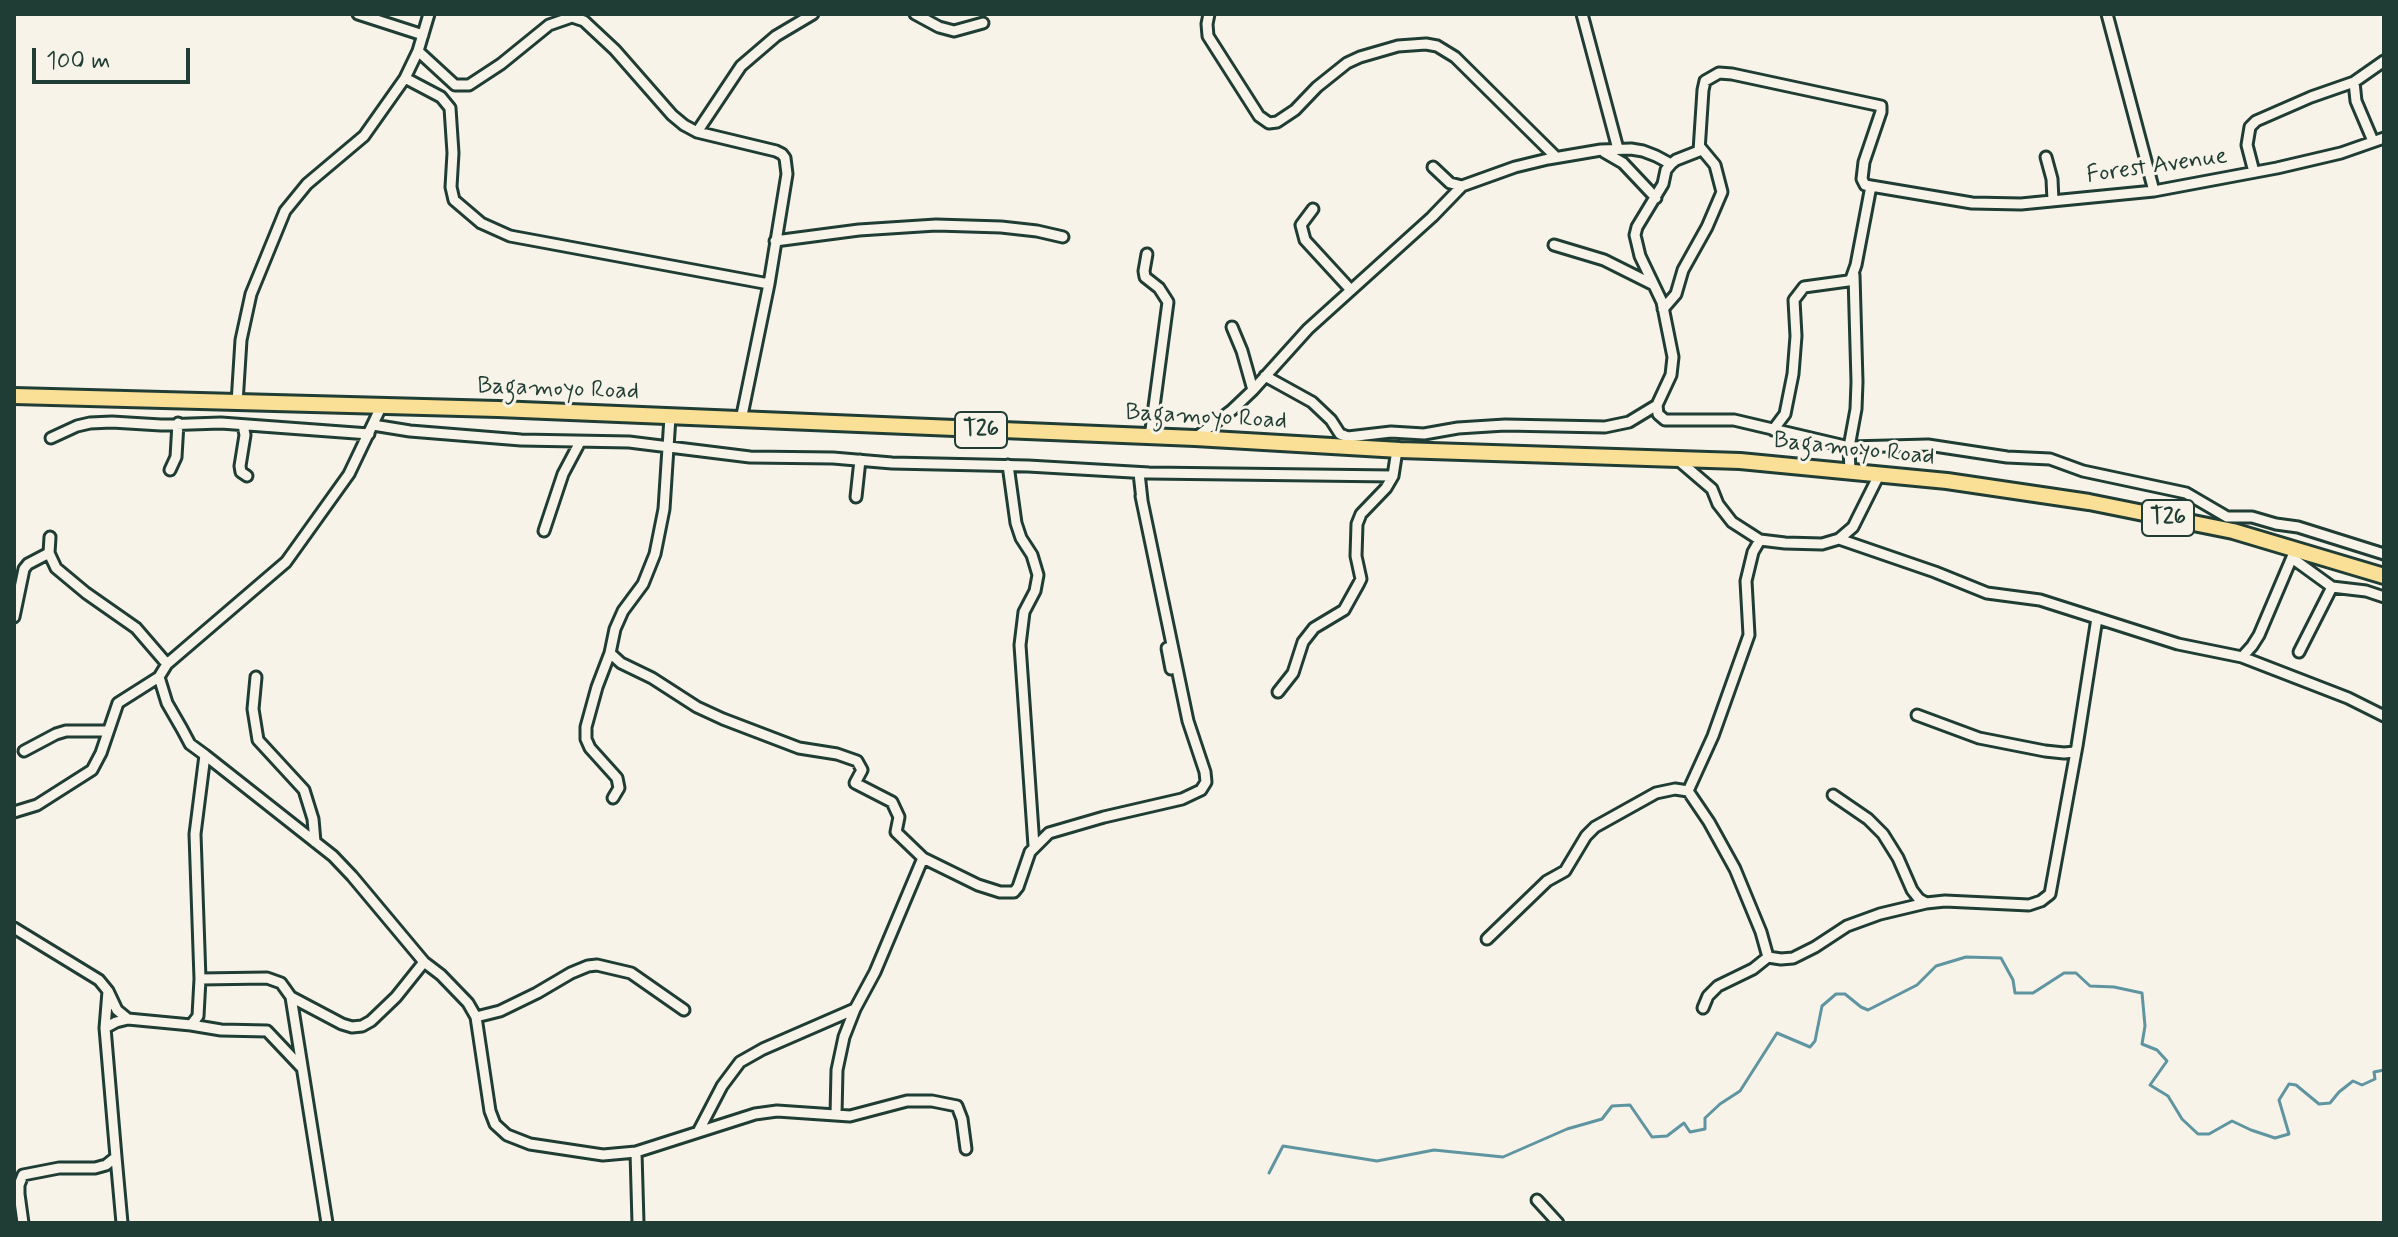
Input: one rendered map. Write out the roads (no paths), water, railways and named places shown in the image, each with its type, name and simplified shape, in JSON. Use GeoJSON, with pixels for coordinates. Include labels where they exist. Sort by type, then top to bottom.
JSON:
{"type":"FeatureCollection","features":[{"type":"Feature","properties":{"kind":"highway","name":"Bagamoyo Road"},"geometry":{"type":"LineString","coordinates":[[14,396],[498,409],[1195,438],[1397,450],[1740,461],[1880,473],[2089,502],[2233,531],[2294,553],[2384,576]]}},
{"type":"Feature","properties":{"kind":"street"},"geometry":{"type":"LineString","coordinates":[[358,14],[423,35]]}},
{"type":"Feature","properties":{"kind":"street"},"geometry":{"type":"LineString","coordinates":[[237,403],[241,340],[251,294],[285,211],[307,184],[364,136],[405,78],[418,51],[429,14]]}},
{"type":"Feature","properties":{"kind":"street"},"geometry":{"type":"LineString","coordinates":[[697,132],[741,66],[776,36],[813,14]]}},
{"type":"Feature","properties":{"kind":"street"},"geometry":{"type":"LineString","coordinates":[[915,14],[954,31],[983,23]]}},
{"type":"Feature","properties":{"kind":"street"},"geometry":{"type":"LineString","coordinates":[[1199,14],[1208,19],[1208,36],[1250,103],[1259,116],[1269,123],[1277,122],[1295,110],[1347,63],[1398,46],[1426,44],[1437,46],[1455,57],[1556,157]]}},
{"type":"Feature","properties":{"kind":"street"},"geometry":{"type":"LineString","coordinates":[[2107,14],[2154,191]]}},
{"type":"Feature","properties":{"kind":"street"},"geometry":{"type":"LineString","coordinates":[[1586,16],[1618,149]]}},
{"type":"Feature","properties":{"kind":"street"},"geometry":{"type":"LineString","coordinates":[[418,51],[455,85],[469,85],[549,25],[572,17],[584,21],[615,50],[684,125],[697,132],[776,151],[785,158],[787,174],[769,284],[741,420]]}},
{"type":"Feature","properties":{"kind":"street"},"geometry":{"type":"LineString","coordinates":[[2254,172],[2247,145],[2250,127],[2256,121],[2354,82],[2384,61]]}},
{"type":"Feature","properties":{"kind":"street"},"geometry":{"type":"LineString","coordinates":[[1850,471],[1849,447],[1857,382],[1854,274],[1871,186],[1865,185],[1862,172],[1882,109],[1877,104],[1719,73],[1705,81],[1700,147],[1696,154],[1671,164],[1635,235],[1640,256],[1663,309],[1673,366],[1657,405],[1658,414],[1665,420],[1734,420],[1849,447],[1928,445],[2007,457],[2050,459],[2083,471],[2186,493],[2227,517],[2252,517],[2298,527],[2384,554]]}},
{"type":"Feature","properties":{"kind":"street"},"geometry":{"type":"LineString","coordinates":[[405,78],[441,97],[450,108],[453,153],[451,187],[454,200],[481,223],[510,236],[769,284]]}},
{"type":"Feature","properties":{"kind":"street"},"geometry":{"type":"LineString","coordinates":[[2354,82],[2356,101],[2373,141]]}},
{"type":"Feature","properties":{"kind":"street","name":"Forest Avenue"},"geometry":{"type":"LineString","coordinates":[[1871,186],[1930,198],[2021,204],[2154,191],[2341,153],[2384,138]]}},
{"type":"Feature","properties":{"kind":"street"},"geometry":{"type":"LineString","coordinates":[[1663,309],[1676,294],[1683,270],[1714,214],[1722,192],[1715,165],[1700,147]]}},
{"type":"Feature","properties":{"kind":"street"},"geometry":{"type":"LineString","coordinates":[[1601,150],[1623,163],[1656,198]]}},
{"type":"Feature","properties":{"kind":"street"},"geometry":{"type":"LineString","coordinates":[[1195,438],[1232,410],[1308,329],[1462,186],[1515,167],[1601,150],[1643,151],[1671,164]]}},
{"type":"Feature","properties":{"kind":"street"},"geometry":{"type":"LineString","coordinates":[[2046,157],[2052,179],[2053,201]]}},
{"type":"Feature","properties":{"kind":"street"},"geometry":{"type":"LineString","coordinates":[[1433,167],[1450,183],[1462,186]]}},
{"type":"Feature","properties":{"kind":"street"},"geometry":{"type":"LineString","coordinates":[[1313,209],[1301,225],[1305,240],[1350,289]]}},
{"type":"Feature","properties":{"kind":"street"},"geometry":{"type":"LineString","coordinates":[[775,241],[859,230],[936,225],[1013,228],[1063,237]]}},
{"type":"Feature","properties":{"kind":"street"},"geometry":{"type":"LineString","coordinates":[[1554,245],[1604,260],[1654,285]]}},
{"type":"Feature","properties":{"kind":"street"},"geometry":{"type":"LineString","coordinates":[[1147,254],[1145,277],[1159,288],[1168,302],[1150,437]]}},
{"type":"Feature","properties":{"kind":"street"},"geometry":{"type":"LineString","coordinates":[[1773,430],[1785,414],[1791,384],[1796,336],[1794,300],[1804,287],[1848,281],[1854,274]]}},
{"type":"Feature","properties":{"kind":"street"},"geometry":{"type":"LineString","coordinates":[[1232,327],[1253,390]]}},
{"type":"Feature","properties":{"kind":"street"},"geometry":{"type":"LineString","coordinates":[[1265,376],[1312,402],[1331,420],[1340,434],[1348,437],[1391,432],[1424,434],[1505,425],[1605,427],[1629,422],[1657,405]]}},
{"type":"Feature","properties":{"kind":"street"},"geometry":{"type":"LineString","coordinates":[[14,812],[37,805],[92,770],[118,703],[159,677],[167,664],[286,562],[349,474],[381,407]]}},
{"type":"Feature","properties":{"kind":"street"},"geometry":{"type":"LineString","coordinates":[[613,798],[619,788],[617,778],[590,748],[586,727],[619,620],[643,584],[655,554],[664,509],[670,417]]}},
{"type":"Feature","properties":{"kind":"street"},"geometry":{"type":"LineString","coordinates":[[51,438],[90,423],[178,423],[629,442],[750,457],[1008,465],[1139,473],[1393,476]]}},
{"type":"Feature","properties":{"kind":"street"},"geometry":{"type":"LineString","coordinates":[[170,470],[176,457],[178,423]]}},
{"type":"Feature","properties":{"kind":"street"},"geometry":{"type":"LineString","coordinates":[[243,425],[245,435],[240,466],[241,472],[247,476]]}},
{"type":"Feature","properties":{"kind":"street"},"geometry":{"type":"LineString","coordinates":[[544,531],[563,474],[580,442]]}},
{"type":"Feature","properties":{"kind":"street"},"geometry":{"type":"LineString","coordinates":[[1278,692],[1293,673],[1303,642],[1314,628],[1344,610],[1361,579],[1356,556],[1357,524],[1361,514],[1393,476],[1397,450]]}},
{"type":"Feature","properties":{"kind":"street"},"geometry":{"type":"LineString","coordinates":[[1677,459],[1712,489],[1718,504],[1732,522],[1760,540],[1805,544],[1822,544],[1839,539],[1853,527],[1880,473]]}},
{"type":"Feature","properties":{"kind":"street"},"geometry":{"type":"LineString","coordinates":[[856,497],[860,460]]}},
{"type":"Feature","properties":{"kind":"street"},"geometry":{"type":"LineString","coordinates":[[1008,465],[1016,523],[1038,575],[1035,591],[1024,612],[1020,645],[1034,846]]}},
{"type":"Feature","properties":{"kind":"street"},"geometry":{"type":"LineString","coordinates":[[1139,473],[1155,594],[1171,669]]}},
{"type":"Feature","properties":{"kind":"street"},"geometry":{"type":"LineString","coordinates":[[610,653],[621,663],[723,719],[799,748],[837,754],[857,761],[862,770],[855,783],[892,802],[899,817],[896,832],[923,858],[978,885],[1014,892],[1022,881],[1034,846],[1049,833],[1192,795],[1201,790],[1206,782],[1188,721],[1141,496]]}},
{"type":"Feature","properties":{"kind":"street"},"geometry":{"type":"LineString","coordinates":[[50,537],[49,553],[56,568],[136,628],[167,664]]}},
{"type":"Feature","properties":{"kind":"street"},"geometry":{"type":"LineString","coordinates":[[1839,539],[1987,593],[2040,600],[2178,644],[2242,657],[2348,698],[2384,716]]}},
{"type":"Feature","properties":{"kind":"street"},"geometry":{"type":"LineString","coordinates":[[1688,791],[1706,753],[1749,635],[1746,581],[1753,552],[1760,540]]}},
{"type":"Feature","properties":{"kind":"street"},"geometry":{"type":"LineString","coordinates":[[14,617],[24,569],[49,553]]}},
{"type":"Feature","properties":{"kind":"street"},"geometry":{"type":"LineString","coordinates":[[2242,657],[2259,635],[2294,553],[2332,587],[2366,591],[2384,597]]}},
{"type":"Feature","properties":{"kind":"street"},"geometry":{"type":"LineString","coordinates":[[2299,652],[2332,587]]}},
{"type":"Feature","properties":{"kind":"street"},"geometry":{"type":"LineString","coordinates":[[1703,1008],[1708,996],[1718,986],[1753,969],[1768,957],[1793,958],[1847,926],[1880,914],[1945,901],[2029,905],[2050,894],[2097,618]]}},
{"type":"Feature","properties":{"kind":"street"},"geometry":{"type":"LineString","coordinates":[[159,677],[167,703],[190,744],[315,842],[352,876],[424,962],[468,1003],[476,1017],[490,1111],[495,1124],[507,1135],[530,1144],[603,1155],[636,1152],[755,1114],[777,1111],[850,1116],[907,1101],[932,1101],[957,1106],[966,1149]]}},
{"type":"Feature","properties":{"kind":"street"},"geometry":{"type":"LineString","coordinates":[[256,677],[253,709],[258,740],[304,790],[313,819],[315,842]]}},
{"type":"Feature","properties":{"kind":"street"},"geometry":{"type":"LineString","coordinates":[[1917,715],[1979,738],[2045,751],[2075,752]]}},
{"type":"Feature","properties":{"kind":"street"},"geometry":{"type":"LineString","coordinates":[[24,751],[66,731],[108,731]]}},
{"type":"Feature","properties":{"kind":"street"},"geometry":{"type":"LineString","coordinates":[[191,1025],[198,1016],[200,979],[195,834],[205,755]]}},
{"type":"Feature","properties":{"kind":"street"},"geometry":{"type":"LineString","coordinates":[[1487,939],[1547,881],[1565,871],[1595,827],[1656,793],[1675,789],[1688,791],[1709,822],[1735,869],[1768,957]]}},
{"type":"Feature","properties":{"kind":"street"},"geometry":{"type":"LineString","coordinates":[[1833,795],[1868,819],[1883,834],[1912,890],[1926,903]]}},
{"type":"Feature","properties":{"kind":"street"},"geometry":{"type":"LineString","coordinates":[[836,1115],[837,1070],[844,1037],[923,858]]}},
{"type":"Feature","properties":{"kind":"street"},"geometry":{"type":"LineString","coordinates":[[14,928],[99,980],[117,1010],[128,1019]]}},
{"type":"Feature","properties":{"kind":"street"},"geometry":{"type":"LineString","coordinates":[[200,979],[267,978],[281,983],[291,997],[352,1027],[371,1021],[424,962]]}},
{"type":"Feature","properties":{"kind":"street"},"geometry":{"type":"LineString","coordinates":[[476,1017],[500,1011],[571,973],[597,965],[631,973],[684,1010]]}},
{"type":"Feature","properties":{"kind":"street"},"geometry":{"type":"LineString","coordinates":[[108,991],[105,1028],[122,1223]]}},
{"type":"Feature","properties":{"kind":"street"},"geometry":{"type":"LineString","coordinates":[[291,997],[327,1223]]}},
{"type":"Feature","properties":{"kind":"street"},"geometry":{"type":"LineString","coordinates":[[698,1132],[722,1086],[740,1062],[855,1009]]}},
{"type":"Feature","properties":{"kind":"street"},"geometry":{"type":"LineString","coordinates":[[105,1028],[128,1019],[221,1030],[267,1031],[302,1068]]}},
{"type":"Feature","properties":{"kind":"street"},"geometry":{"type":"LineString","coordinates":[[636,1152],[638,1223]]}},
{"type":"Feature","properties":{"kind":"street"},"geometry":{"type":"LineString","coordinates":[[23,1223],[18,1174],[59,1168],[95,1168],[106,1165],[116,1157]]}},
{"type":"Feature","properties":{"kind":"street"},"geometry":{"type":"LineString","coordinates":[[1537,1200],[1558,1223]]}},
{"type":"Feature","properties":{"kind":"waterway"},"geometry":{"type":"LineString","coordinates":[[1269,1173],[1283,1146],[1377,1161],[1434,1150],[1503,1157],[1567,1129],[1602,1119],[1612,1106],[1630,1105],[1652,1137],[1667,1136],[1684,1123],[1690,1132],[1705,1129],[1705,1118],[1740,1091],[1777,1033],[1810,1047],[1815,1041],[1822,1006],[1836,994],[1845,994],[1868,1010],[1917,985],[1936,966],[1966,957],[2001,958],[2013,980],[2015,993],[2033,993],[2064,973],[2076,973],[2090,986],[2142,993],[2145,1026],[2142,1044],[2157,1050],[2167,1061],[2150,1085],[2168,1096],[2182,1119],[2198,1134],[2209,1134],[2232,1121],[2275,1138],[2289,1134],[2279,1100],[2289,1084],[2296,1085],[2319,1104],[2330,1103],[2353,1081],[2362,1085],[2375,1079],[2374,1072],[2384,1070]]}}]}
